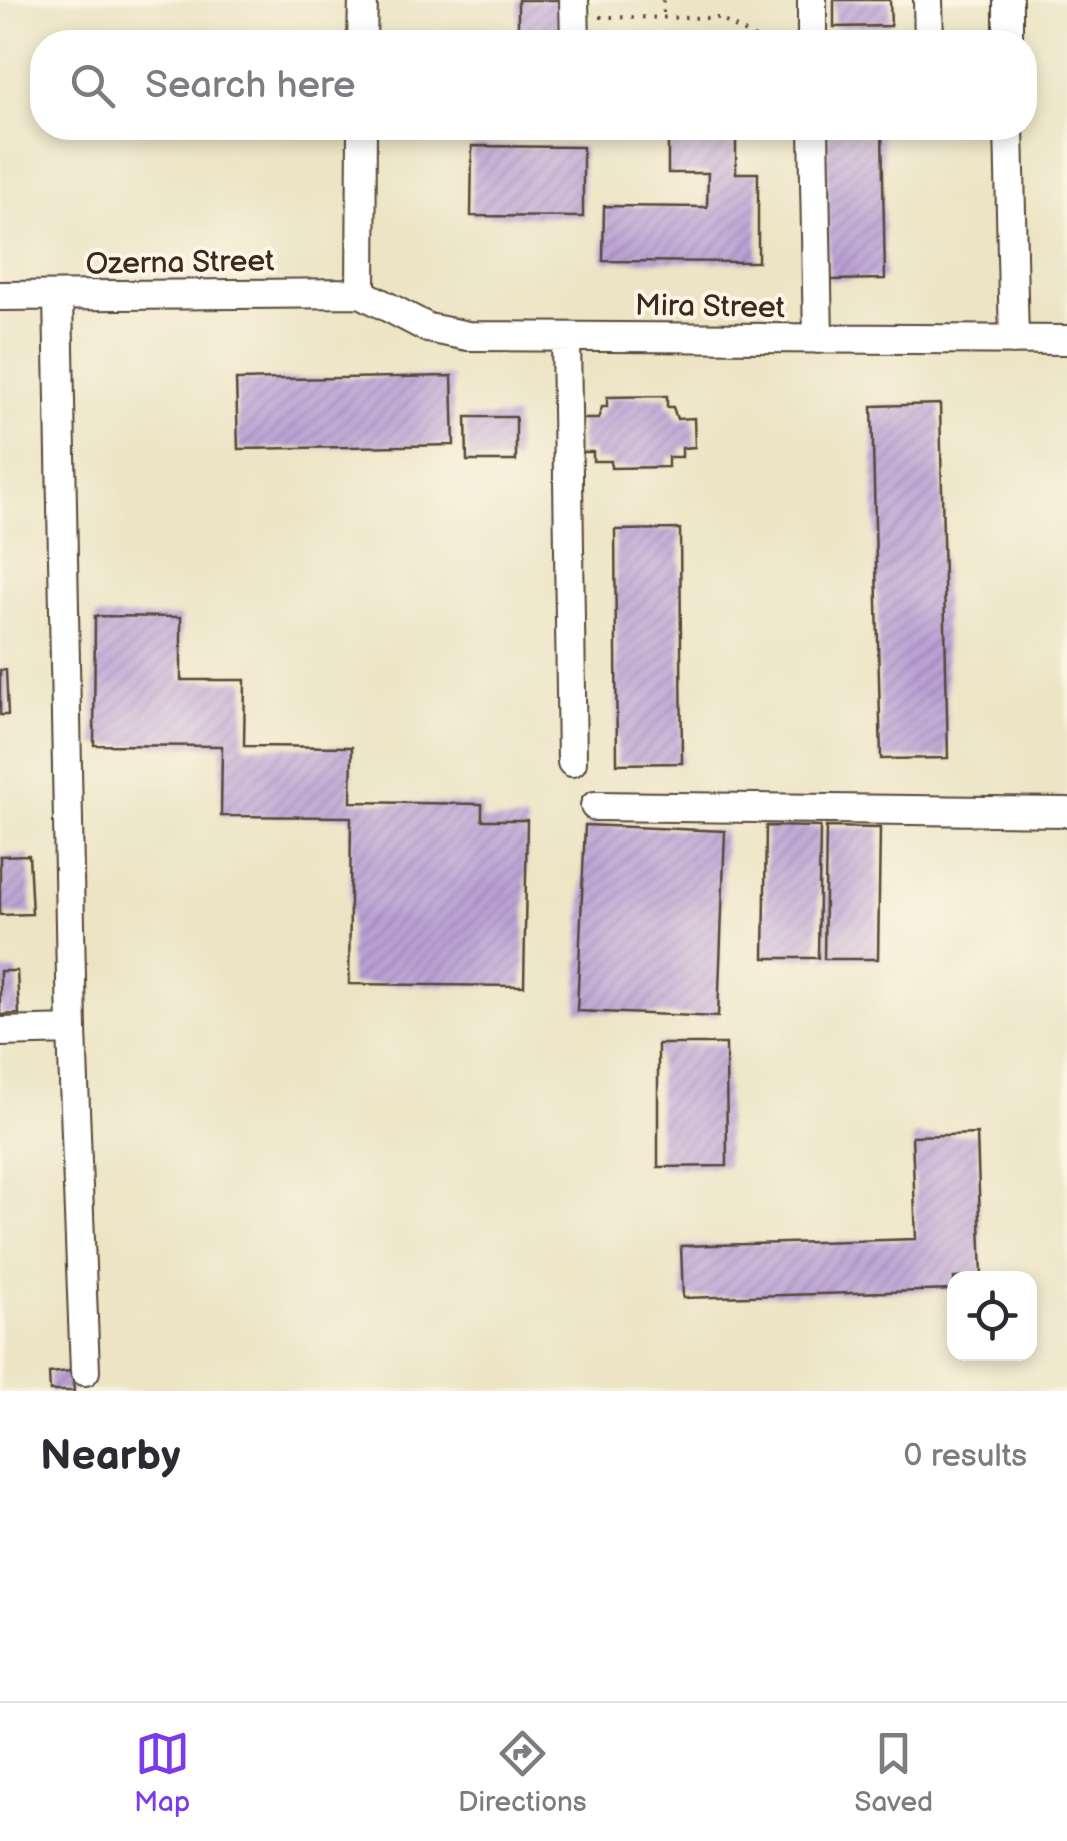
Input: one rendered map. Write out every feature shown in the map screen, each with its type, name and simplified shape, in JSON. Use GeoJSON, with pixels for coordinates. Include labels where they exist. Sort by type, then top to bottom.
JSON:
{"type":"FeatureCollection","features":[{"type":"Feature","properties":{"kind":"street"},"geometry":{"type":"LineString","coordinates":[[362,30],[363,0]]}},
{"type":"Feature","properties":{"kind":"street"},"geometry":{"type":"LineString","coordinates":[[812,0],[812,30]]}},
{"type":"Feature","properties":{"kind":"street"},"geometry":{"type":"LineString","coordinates":[[928,0],[929,30]]}},
{"type":"Feature","properties":{"kind":"street"},"geometry":{"type":"LineString","coordinates":[[1008,0],[1008,30]]}},
{"type":"Feature","properties":{"kind":"street"},"geometry":{"type":"LineString","coordinates":[[362,140],[362,292]]}},
{"type":"Feature","properties":{"kind":"street"},"geometry":{"type":"LineString","coordinates":[[814,140],[818,339]]}},
{"type":"Feature","properties":{"kind":"street"},"geometry":{"type":"LineString","coordinates":[[1010,140],[1014,340]]}},
{"type":"Feature","properties":{"kind":"street","name":"Ozerna Street"},"geometry":{"type":"LineString","coordinates":[[0,296],[362,292]]}},
{"type":"Feature","properties":{"kind":"street","name":"Mira Street"},"geometry":{"type":"LineString","coordinates":[[362,292],[428,328],[468,336],[1067,340]]}},
{"type":"Feature","properties":{"kind":"street"},"geometry":{"type":"LineString","coordinates":[[58,296],[72,1030],[85,1372]]}},
{"type":"Feature","properties":{"kind":"street"},"geometry":{"type":"LineString","coordinates":[[566,337],[572,762]]}},
{"type":"Feature","properties":{"kind":"street"},"geometry":{"type":"LineString","coordinates":[[595,806],[1067,812]]}},
{"type":"Feature","properties":{"kind":"street"},"geometry":{"type":"LineString","coordinates":[[0,1032],[72,1030]]}},
{"type":"Feature","properties":{"kind":"path"},"geometry":{"type":"LineString","coordinates":[[662,0],[663,16]]}},
{"type":"Feature","properties":{"kind":"path"},"geometry":{"type":"LineString","coordinates":[[585,9],[718,18],[740,30]]}},
{"type":"Feature","properties":{"kind":"building"},"geometry":{"type":"Polygon","coordinates":[[[518,0],[565,0],[565,30],[518,30],[518,0]]]}},
{"type":"Feature","properties":{"kind":"building"},"geometry":{"type":"Polygon","coordinates":[[[834,0],[890,0],[891,26],[834,27],[834,0]]]}},
{"type":"Feature","properties":{"kind":"building"},"geometry":{"type":"Polygon","coordinates":[[[668,140],[736,140],[736,173],[758,173],[758,262],[603,261],[604,206],[707,207],[708,173],[668,173],[668,140]]]}},
{"type":"Feature","properties":{"kind":"building"},"geometry":{"type":"Polygon","coordinates":[[[826,140],[882,140],[885,279],[829,280],[826,140]]]}},
{"type":"Feature","properties":{"kind":"building"},"geometry":{"type":"Polygon","coordinates":[[[472,146],[583,147],[583,217],[471,216],[472,146]]]}},
{"type":"Feature","properties":{"kind":"building"},"geometry":{"type":"Polygon","coordinates":[[[452,376],[454,445],[238,449],[236,380],[452,376]]]}},
{"type":"Feature","properties":{"kind":"building"},"geometry":{"type":"Polygon","coordinates":[[[667,396],[667,407],[673,407],[677,419],[694,418],[695,447],[682,448],[682,457],[668,457],[668,467],[611,468],[611,461],[593,461],[593,452],[581,452],[580,419],[598,419],[602,407],[607,407],[607,397],[667,396]]]}},
{"type":"Feature","properties":{"kind":"building"},"geometry":{"type":"Polygon","coordinates":[[[940,404],[948,758],[881,759],[872,406],[940,404]]]}},
{"type":"Feature","properties":{"kind":"building"},"geometry":{"type":"Polygon","coordinates":[[[466,417],[516,417],[516,461],[467,461],[466,417]]]}},
{"type":"Feature","properties":{"kind":"building"},"geometry":{"type":"Polygon","coordinates":[[[680,529],[682,763],[617,764],[615,530],[680,529]]]}},
{"type":"Feature","properties":{"kind":"building"},"geometry":{"type":"Polygon","coordinates":[[[95,616],[181,617],[181,680],[245,680],[244,746],[352,747],[351,802],[482,804],[482,820],[527,820],[524,986],[349,984],[351,817],[221,816],[222,746],[94,745],[95,616]]]}},
{"type":"Feature","properties":{"kind":"building"},"geometry":{"type":"Polygon","coordinates":[[[0,670],[6,670],[8,715],[0,715],[0,670]]]}},
{"type":"Feature","properties":{"kind":"building"},"geometry":{"type":"Polygon","coordinates":[[[585,825],[725,831],[718,1017],[577,1011],[585,825]]]}},
{"type":"Feature","properties":{"kind":"building"},"geometry":{"type":"Polygon","coordinates":[[[766,826],[820,827],[818,958],[764,958],[766,826]]]}},
{"type":"Feature","properties":{"kind":"building"},"geometry":{"type":"Polygon","coordinates":[[[826,827],[880,828],[878,959],[824,959],[826,827]]]}},
{"type":"Feature","properties":{"kind":"building"},"geometry":{"type":"Polygon","coordinates":[[[29,855],[32,914],[0,915],[0,856],[29,855]]]}},
{"type":"Feature","properties":{"kind":"building"},"geometry":{"type":"Polygon","coordinates":[[[0,971],[17,971],[19,1014],[0,1015],[0,971]]]}},
{"type":"Feature","properties":{"kind":"building"},"geometry":{"type":"Polygon","coordinates":[[[658,1044],[726,1044],[727,1166],[658,1167],[658,1044]]]}},
{"type":"Feature","properties":{"kind":"building"},"geometry":{"type":"Polygon","coordinates":[[[977,1134],[982,1271],[947,1271],[947,1290],[683,1298],[681,1246],[916,1239],[912,1136],[977,1134]]]}},
{"type":"Feature","properties":{"kind":"building"},"geometry":{"type":"Polygon","coordinates":[[[72,1371],[74,1391],[50,1391],[49,1373],[72,1371]]]}}]}
